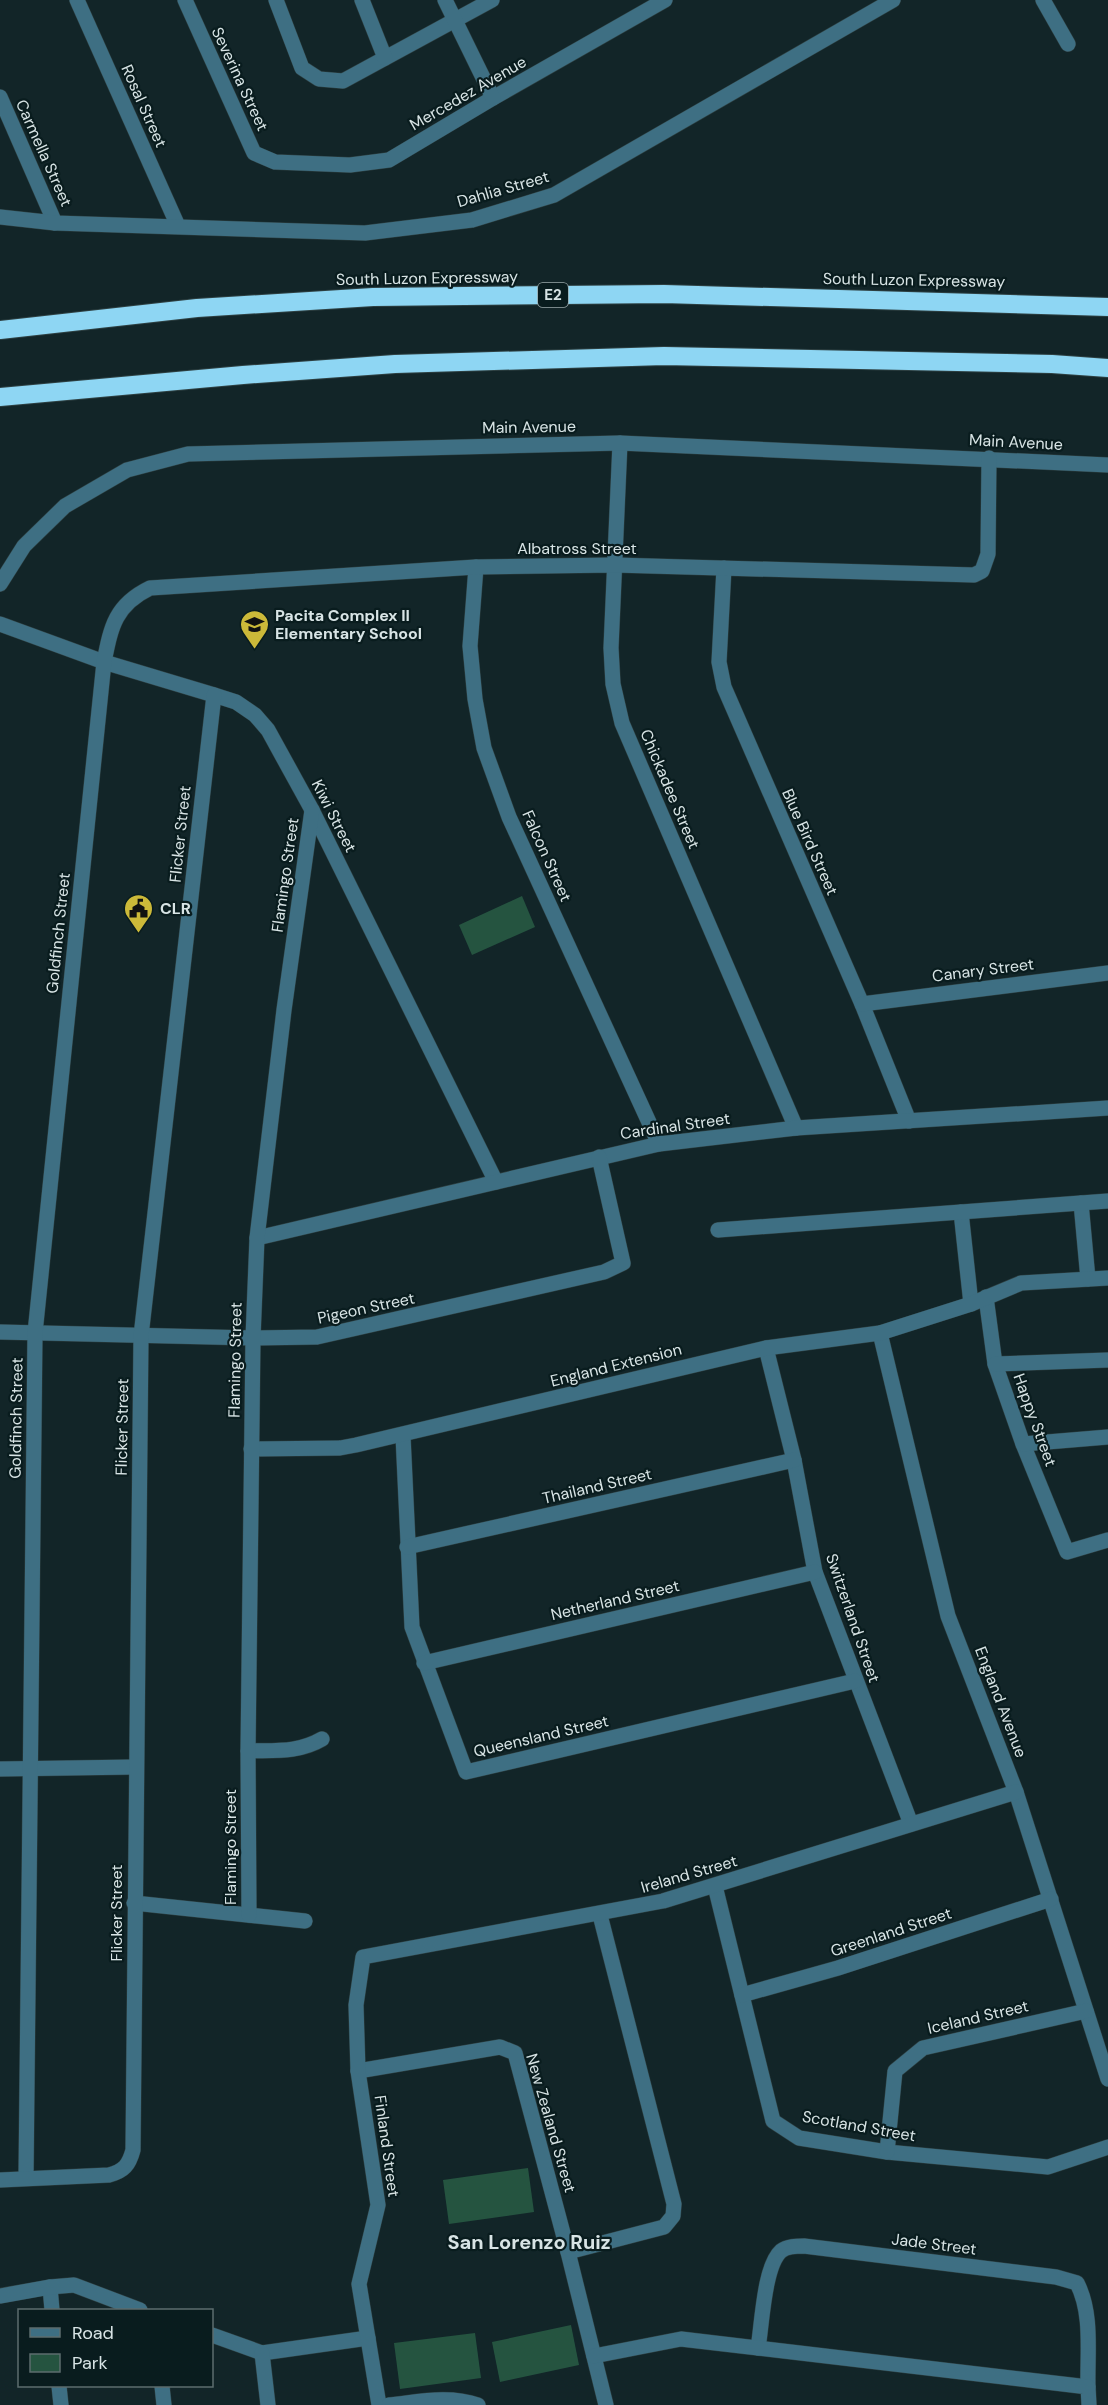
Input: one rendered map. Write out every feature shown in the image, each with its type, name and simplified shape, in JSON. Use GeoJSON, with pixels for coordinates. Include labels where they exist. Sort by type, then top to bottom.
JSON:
{"type":"FeatureCollection","features":[{"type":"Feature","properties":{"kind":"highway","name":"South Luzon Expressway"},"geometry":{"type":"LineString","coordinates":[[0,330],[197,308],[373,297],[664,294],[1108,307]]}},
{"type":"Feature","properties":{"kind":"highway"},"geometry":{"type":"LineString","coordinates":[[0,398],[243,375],[395,364],[640,357],[1052,364],[1108,368]]}},
{"type":"Feature","properties":{"kind":"street","name":"Rosal Street"},"geometry":{"type":"LineString","coordinates":[[77,0],[177,226]]}},
{"type":"Feature","properties":{"kind":"street","name":"Severina Street"},"geometry":{"type":"LineString","coordinates":[[185,0],[254,153],[275,162]]}},
{"type":"Feature","properties":{"kind":"street"},"geometry":{"type":"LineString","coordinates":[[276,0],[302,68],[319,79],[343,81],[492,0]]}},
{"type":"Feature","properties":{"kind":"street"},"geometry":{"type":"LineString","coordinates":[[362,0],[386,58]]}},
{"type":"Feature","properties":{"kind":"street"},"geometry":{"type":"LineString","coordinates":[[445,0],[493,98]]}},
{"type":"Feature","properties":{"kind":"street","name":"Mercedez Avenue"},"geometry":{"type":"LineString","coordinates":[[275,162],[350,165],[389,160],[665,0]]}},
{"type":"Feature","properties":{"kind":"street","name":"Dahlia Street"},"geometry":{"type":"LineString","coordinates":[[0,217],[55,223],[365,233],[472,220],[554,195],[893,0]]}},
{"type":"Feature","properties":{"kind":"street"},"geometry":{"type":"LineString","coordinates":[[1043,0],[1068,44]]}},
{"type":"Feature","properties":{"kind":"street","name":"Carmella Street"},"geometry":{"type":"LineString","coordinates":[[0,98],[55,223]]}},
{"type":"Feature","properties":{"kind":"street","name":"Main Avenue"},"geometry":{"type":"LineString","coordinates":[[0,584],[24,546],[65,506],[127,470],[188,454],[620,443],[1108,465]]}},
{"type":"Feature","properties":{"kind":"street","name":"Chickadee Street"},"geometry":{"type":"LineString","coordinates":[[620,443],[611,648],[613,684],[622,723],[796,1128]]}},
{"type":"Feature","properties":{"kind":"street","name":"Albatross Street"},"geometry":{"type":"LineString","coordinates":[[104,662],[114,620],[130,600],[150,588],[476,567],[615,565],[974,575],[982,571],[988,554],[989,458]]}},
{"type":"Feature","properties":{"kind":"street","name":"Falcon Street"},"geometry":{"type":"LineString","coordinates":[[476,567],[470,646],[475,699],[484,748],[509,817],[659,1144]]}},
{"type":"Feature","properties":{"kind":"street","name":"Blue Bird Street"},"geometry":{"type":"LineString","coordinates":[[724,568],[719,662],[724,687],[862,1004],[909,1121]]}},
{"type":"Feature","properties":{"kind":"street","name":"Kiwi Street"},"geometry":{"type":"LineString","coordinates":[[0,624],[104,662],[214,694],[236,702],[255,715],[273,738],[312,810],[495,1182]]}},
{"type":"Feature","properties":{"kind":"street","name":"Goldfinch Street"},"geometry":{"type":"LineString","coordinates":[[26,2178],[34,1333],[104,662]]}},
{"type":"Feature","properties":{"kind":"street","name":"Flicker Street"},"geometry":{"type":"LineString","coordinates":[[26,2178],[109,2175],[121,2172],[129,2163],[134,2136],[135,1767],[141,1336],[214,694]]}},
{"type":"Feature","properties":{"kind":"street","name":"Flamingo Street"},"geometry":{"type":"LineString","coordinates":[[249,1915],[251,1449],[257,1238],[284,1010],[312,810]]}},
{"type":"Feature","properties":{"kind":"street","name":"Canary Street"},"geometry":{"type":"LineString","coordinates":[[862,1004],[1108,973]]}},
{"type":"Feature","properties":{"kind":"street","name":"Cardinal Street"},"geometry":{"type":"LineString","coordinates":[[257,1238],[659,1144],[796,1128],[1108,1108]]}},
{"type":"Feature","properties":{"kind":"street","name":"Pigeon Street"},"geometry":{"type":"LineString","coordinates":[[0,1332],[294,1339],[336,1334],[604,1272],[624,1263],[599,1157]]}},
{"type":"Feature","properties":{"kind":"street"},"geometry":{"type":"LineString","coordinates":[[718,1230],[1108,1201]]}},
{"type":"Feature","properties":{"kind":"street"},"geometry":{"type":"LineString","coordinates":[[1081,1203],[1088,1279]]}},
{"type":"Feature","properties":{"kind":"street"},"geometry":{"type":"LineString","coordinates":[[962,1212],[971,1304]]}},
{"type":"Feature","properties":{"kind":"street","name":"England Extension"},"geometry":{"type":"LineString","coordinates":[[251,1449],[340,1448],[403,1436],[766,1348],[880,1333],[971,1304],[1021,1283],[1108,1278]]}},
{"type":"Feature","properties":{"kind":"street","name":"Happy Street"},"geometry":{"type":"LineString","coordinates":[[986,1297],[995,1364],[1023,1444],[1067,1552],[1108,1540]]}},
{"type":"Feature","properties":{"kind":"street","name":"England Avenue"},"geometry":{"type":"LineString","coordinates":[[880,1333],[948,1616],[1016,1792],[1108,2079]]}},
{"type":"Feature","properties":{"kind":"street","name":"Switzerland Street"},"geometry":{"type":"LineString","coordinates":[[766,1348],[794,1460],[815,1572],[911,1824]]}},
{"type":"Feature","properties":{"kind":"street"},"geometry":{"type":"LineString","coordinates":[[995,1364],[1108,1359]]}},
{"type":"Feature","properties":{"kind":"street","name":"Queensland Street"},"geometry":{"type":"LineString","coordinates":[[403,1436],[412,1627],[466,1772],[855,1682]]}},
{"type":"Feature","properties":{"kind":"street"},"geometry":{"type":"LineString","coordinates":[[1023,1444],[1108,1437]]}},
{"type":"Feature","properties":{"kind":"street","name":"Thailand Street"},"geometry":{"type":"LineString","coordinates":[[407,1547],[794,1460]]}},
{"type":"Feature","properties":{"kind":"street","name":"Netherland Street"},"geometry":{"type":"LineString","coordinates":[[424,1663],[815,1572]]}},
{"type":"Feature","properties":{"kind":"street"},"geometry":{"type":"LineString","coordinates":[[248,1751],[295,1750],[322,1739]]}},
{"type":"Feature","properties":{"kind":"street"},"geometry":{"type":"LineString","coordinates":[[0,1769],[135,1767]]}},
{"type":"Feature","properties":{"kind":"street","name":"Ireland Street"},"geometry":{"type":"LineString","coordinates":[[363,1957],[600,1915],[663,1901],[1016,1792]]}},
{"type":"Feature","properties":{"kind":"street","name":"Scotland Street"},"geometry":{"type":"LineString","coordinates":[[715,1886],[773,2121],[800,2138],[887,2152],[1048,2167],[1108,2147]]}},
{"type":"Feature","properties":{"kind":"street","name":"Greenland Street"},"geometry":{"type":"LineString","coordinates":[[742,1995],[838,1968],[1051,1899]]}},
{"type":"Feature","properties":{"kind":"street"},"geometry":{"type":"LineString","coordinates":[[134,1903],[305,1921]]}},
{"type":"Feature","properties":{"kind":"street"},"geometry":{"type":"LineString","coordinates":[[568,2252],[664,2227],[673,2216],[674,2204],[600,1915]]}},
{"type":"Feature","properties":{"kind":"street","name":"Finland Street"},"geometry":{"type":"LineString","coordinates":[[363,1957],[356,2005],[358,2071],[378,2205],[358,2284],[379,2405]]}},
{"type":"Feature","properties":{"kind":"street","name":"Iceland Street"},"geometry":{"type":"LineString","coordinates":[[887,2152],[894,2071],[923,2048],[1086,2011]]}},
{"type":"Feature","properties":{"kind":"street","name":"New Zealand Street"},"geometry":{"type":"LineString","coordinates":[[358,2071],[500,2047],[515,2054],[606,2405]]}},
{"type":"Feature","properties":{"kind":"street"},"geometry":{"type":"LineString","coordinates":[[0,2180],[26,2178]]}},
{"type":"Feature","properties":{"kind":"street","name":"Jade Street"},"geometry":{"type":"LineString","coordinates":[[758,2348],[770,2273],[775,2260],[782,2250],[793,2246],[816,2247],[1056,2277],[1077,2283],[1086,2308],[1088,2387]]}},
{"type":"Feature","properties":{"kind":"street"},"geometry":{"type":"LineString","coordinates":[[0,2296],[50,2287],[74,2286],[137,2309]]}},
{"type":"Feature","properties":{"kind":"street"},"geometry":{"type":"LineString","coordinates":[[50,2287],[52,2309]]}},
{"type":"Feature","properties":{"kind":"street"},"geometry":{"type":"LineString","coordinates":[[213,2335],[262,2352],[368,2338]]}},
{"type":"Feature","properties":{"kind":"street"},"geometry":{"type":"LineString","coordinates":[[594,2356],[651,2343],[681,2339],[1088,2387],[1089,2405]]}},
{"type":"Feature","properties":{"kind":"street"},"geometry":{"type":"LineString","coordinates":[[262,2352],[268,2405]]}},
{"type":"Feature","properties":{"kind":"street"},"geometry":{"type":"LineString","coordinates":[[59,2387],[61,2405]]}},
{"type":"Feature","properties":{"kind":"street"},"geometry":{"type":"LineString","coordinates":[[162,2387],[164,2405]]}},
{"type":"Feature","properties":{"kind":"street"},"geometry":{"type":"LineString","coordinates":[[389,2405],[444,2399],[463,2400],[478,2405]]}},
{"type":"Feature","properties":{"kind":"green space"},"geometry":{"type":"Polygon","coordinates":[[[522,896],[535,927],[472,955],[459,925],[522,896]]]}},
{"type":"Feature","properties":{"kind":"green space"},"geometry":{"type":"Polygon","coordinates":[[[528,2168],[534,2212],[449,2224],[443,2180],[528,2168]]]}},
{"type":"Feature","properties":{"kind":"green space"},"geometry":{"type":"Polygon","coordinates":[[[571,2325],[579,2365],[500,2382],[492,2342],[571,2325]]]}},
{"type":"Feature","properties":{"kind":"green space"},"geometry":{"type":"Polygon","coordinates":[[[475,2333],[481,2378],[400,2389],[394,2343],[475,2333]]]}},
{"type":"Feature","properties":{"kind":"place","name":"Pacita Complex II Elementary School"},"geometry":{"type":"Point","coordinates":[254,650]}},
{"type":"Feature","properties":{"kind":"place","name":"CLR"},"geometry":{"type":"Point","coordinates":[139,934]}},
{"type":"Feature","properties":{"kind":"district","name":"San Lorenzo Ruiz"},"geometry":{"type":"Point","coordinates":[529,2242]}}]}
